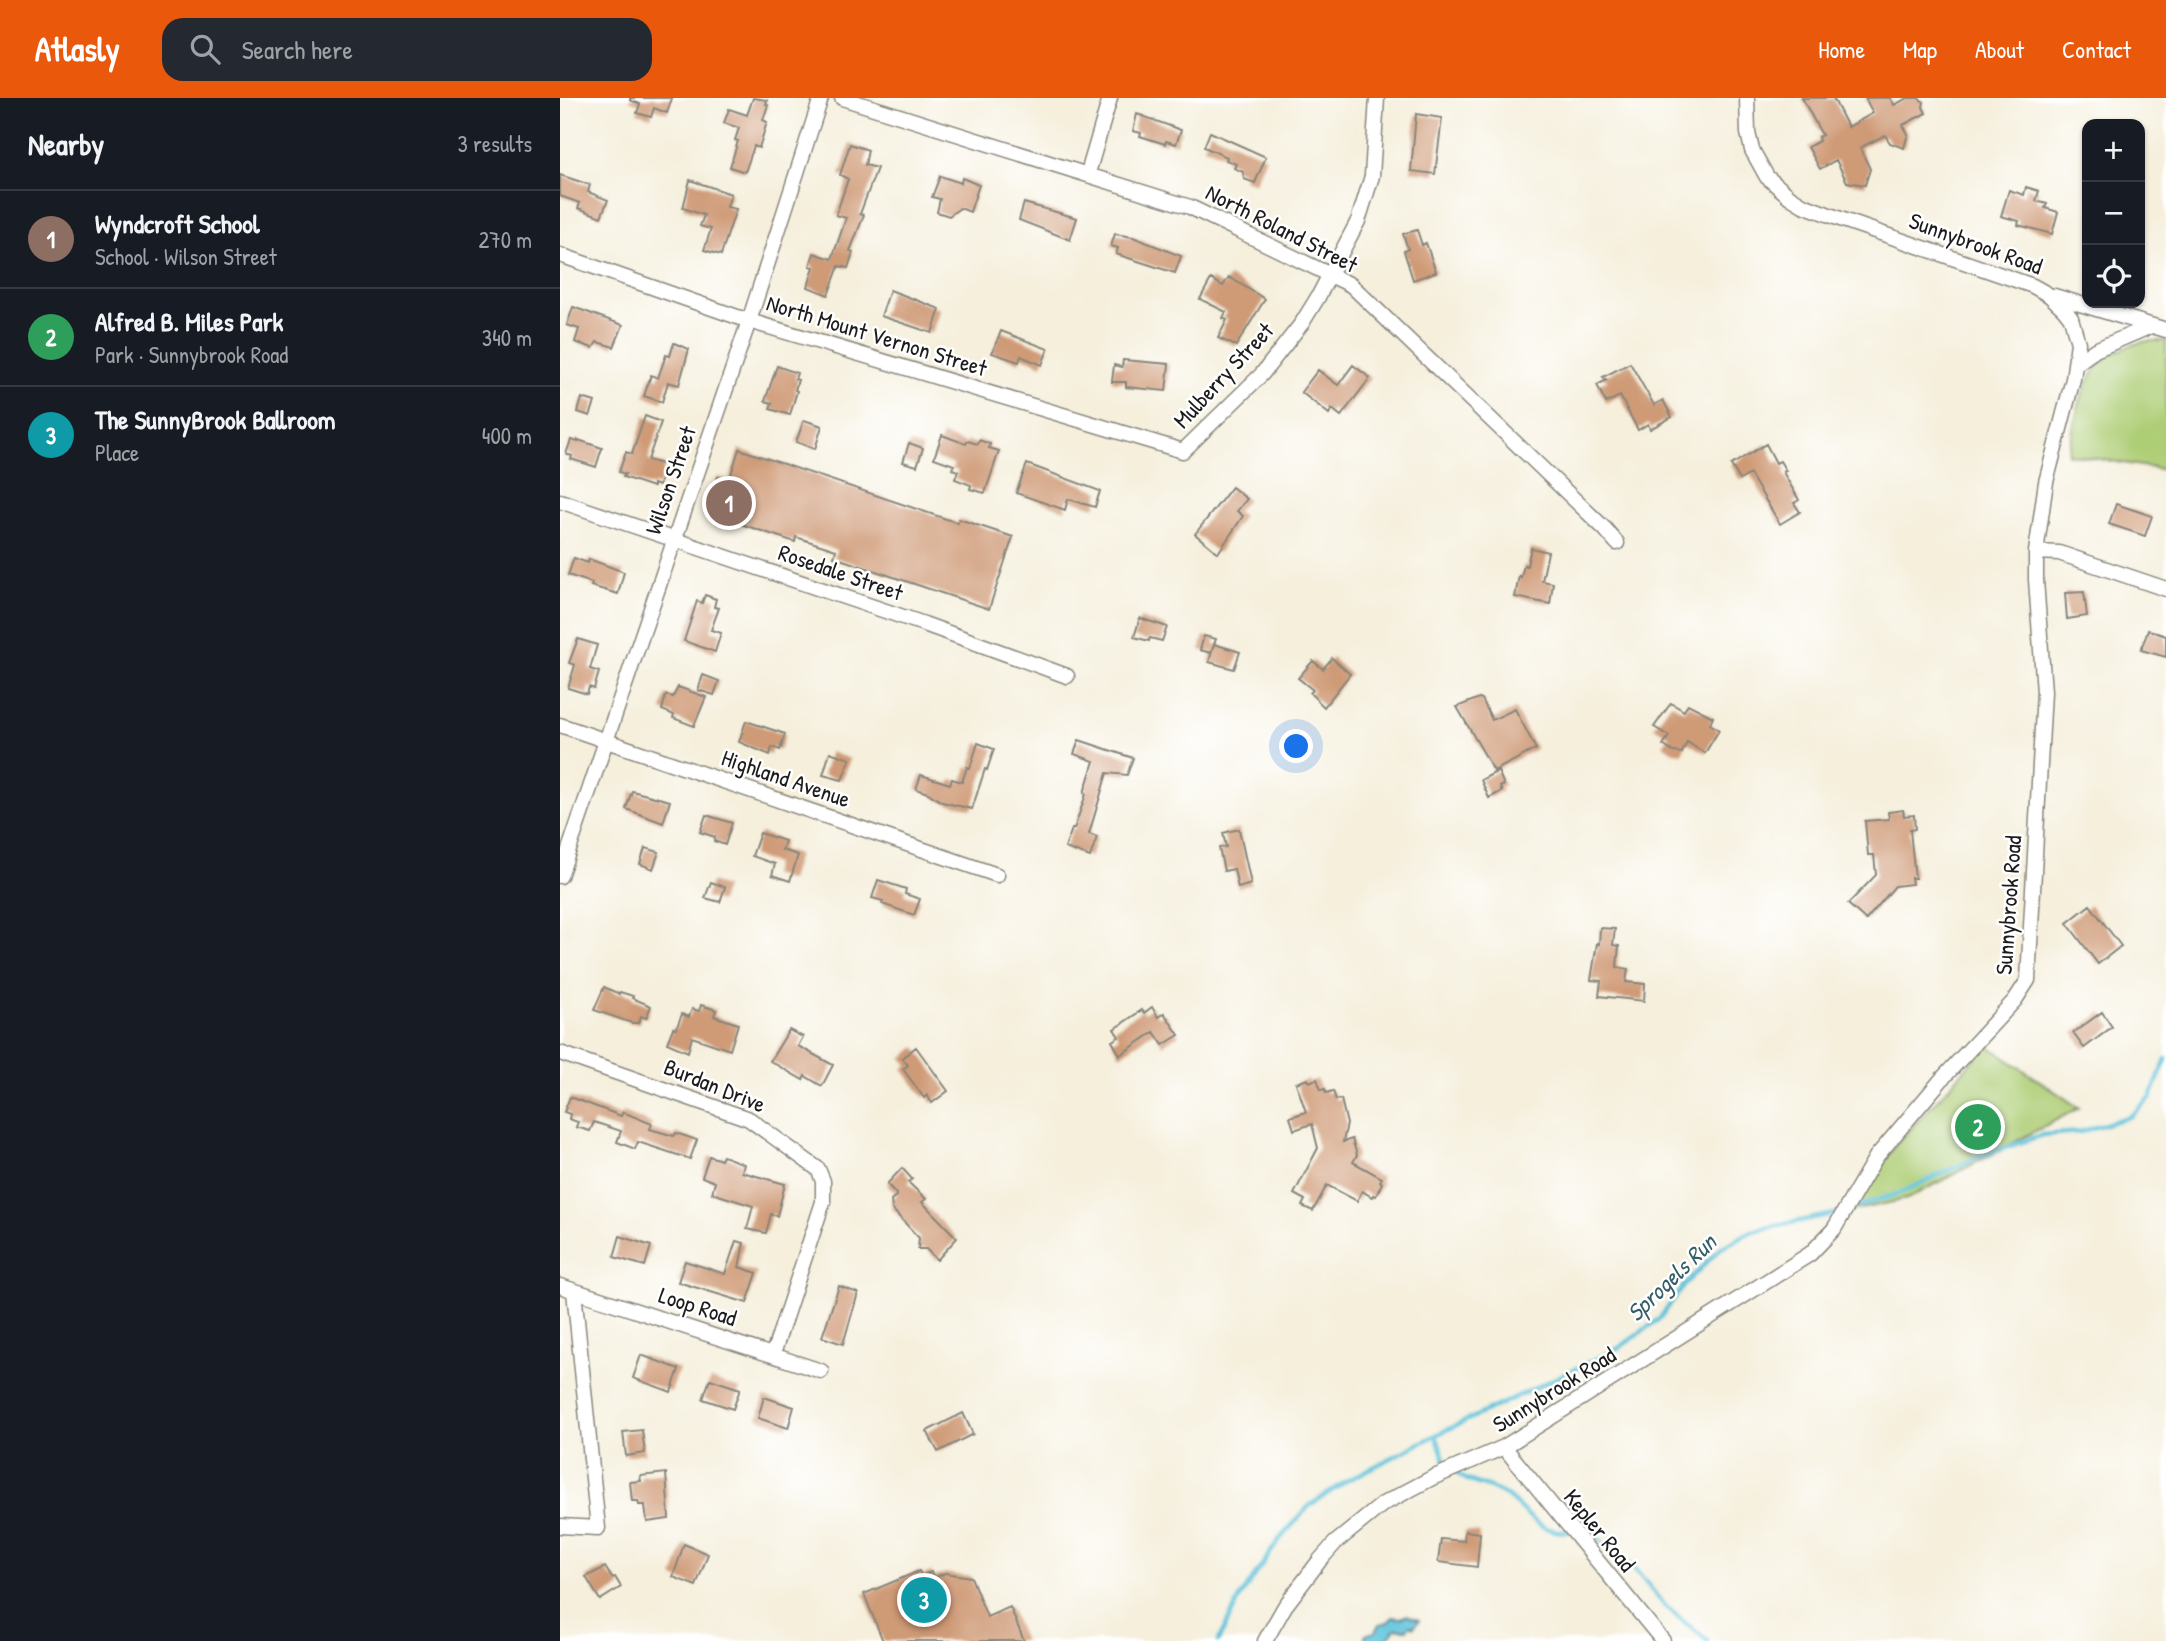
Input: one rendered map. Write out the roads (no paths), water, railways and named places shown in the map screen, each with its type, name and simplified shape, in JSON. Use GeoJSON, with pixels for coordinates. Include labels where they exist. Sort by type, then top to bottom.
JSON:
{"type":"FeatureCollection","features":[{"type":"Feature","properties":{"kind":"street","name":"Wilson Street"},"geometry":{"type":"LineString","coordinates":[[560,876],[749,321],[821,98]]}},
{"type":"Feature","properties":{"kind":"street","name":"North Roland Street"},"geometry":{"type":"LineString","coordinates":[[842,98],[1088,173],[1189,207],[1351,285],[1617,543]]}},
{"type":"Feature","properties":{"kind":"street"},"geometry":{"type":"LineString","coordinates":[[1088,173],[1110,98]]}},
{"type":"Feature","properties":{"kind":"street","name":"Mulberry Street"},"geometry":{"type":"LineString","coordinates":[[1183,451],[1262,374],[1302,323],[1330,274],[1358,220],[1372,176],[1377,98]]}},
{"type":"Feature","properties":{"kind":"street","name":"Sunnybrook Road"},"geometry":{"type":"LineString","coordinates":[[1265,1641],[1285,1606],[1335,1543],[1383,1504],[1504,1447],[1794,1265],[1823,1242],[1834,1229],[1876,1157],[1910,1115],[2015,1000],[2028,979],[2044,692],[2036,552],[2046,482],[2077,363],[2078,343],[2071,318],[2049,295],[2021,281],[1843,220],[1803,205],[1790,197],[1767,177],[1752,150],[1747,98]]}},
{"type":"Feature","properties":{"kind":"street","name":"North Mount Vernon Street"},"geometry":{"type":"LineString","coordinates":[[560,255],[749,321],[1183,451]]}},
{"type":"Feature","properties":{"kind":"street"},"geometry":{"type":"LineString","coordinates":[[2049,295],[2166,330]]}},
{"type":"Feature","properties":{"kind":"street"},"geometry":{"type":"LineString","coordinates":[[2077,363],[2095,350],[2151,326]]}},
{"type":"Feature","properties":{"kind":"street","name":"Rosedale Street"},"geometry":{"type":"LineString","coordinates":[[560,501],[924,624],[1067,676]]}},
{"type":"Feature","properties":{"kind":"street"},"geometry":{"type":"LineString","coordinates":[[2036,552],[2059,553],[2166,589]]}},
{"type":"Feature","properties":{"kind":"street","name":"Highland Avenue"},"geometry":{"type":"LineString","coordinates":[[560,725],[997,874]]}},
{"type":"Feature","properties":{"kind":"street","name":"Burdan Drive"},"geometry":{"type":"LineString","coordinates":[[560,1053],[749,1119],[818,1169],[823,1181],[823,1202],[773,1354]]}},
{"type":"Feature","properties":{"kind":"street"},"geometry":{"type":"LineString","coordinates":[[560,1526],[598,1528],[567,1288]]}},
{"type":"Feature","properties":{"kind":"street","name":"Loop Road"},"geometry":{"type":"LineString","coordinates":[[567,1288],[821,1371]]}},
{"type":"Feature","properties":{"kind":"street","name":"Kepler Road"},"geometry":{"type":"LineString","coordinates":[[1504,1447],[1660,1640]]}},
{"type":"Feature","properties":{"kind":"water"},"geometry":{"type":"Polygon","coordinates":[[[1407,1615],[1419,1620],[1414,1627],[1410,1625],[1407,1629],[1395,1629],[1385,1641],[1365,1641],[1365,1635],[1375,1632],[1379,1624],[1388,1622],[1393,1617],[1401,1618],[1407,1615]]]}},
{"type":"Feature","properties":{"kind":"waterway","name":"Sprogels Run"},"geometry":{"type":"LineString","coordinates":[[1850,1209],[1900,1193],[1973,1159],[2042,1135],[2080,1132],[2131,1116],[2151,1097],[2166,1059]]}},
{"type":"Feature","properties":{"kind":"waterway","name":"Sprogels Run"},"geometry":{"type":"LineString","coordinates":[[1218,1641],[1241,1596],[1279,1540],[1309,1506],[1348,1480],[1436,1435],[1619,1348],[1659,1319],[1685,1284],[1721,1248],[1752,1231],[1838,1213]]}},
{"type":"Feature","properties":{"kind":"waterway"},"geometry":{"type":"LineString","coordinates":[[1436,1435],[1445,1461],[1450,1466]]}},
{"type":"Feature","properties":{"kind":"waterway"},"geometry":{"type":"LineString","coordinates":[[1456,1472],[1465,1479],[1502,1493],[1538,1524],[1556,1531],[1568,1532]]}},
{"type":"Feature","properties":{"kind":"waterway"},"geometry":{"type":"LineString","coordinates":[[1580,1532],[1591,1533],[1632,1566],[1666,1607],[1708,1641]]}},
{"type":"Feature","properties":{"kind":"place","name":"Wyndcroft School"},"geometry":{"type":"Point","coordinates":[729,503]}},
{"type":"Feature","properties":{"kind":"place","name":"Alfred B. Miles Park"},"geometry":{"type":"Point","coordinates":[1978,1127]}},
{"type":"Feature","properties":{"kind":"place","name":"The SunnyBrook Ballroom"},"geometry":{"type":"Point","coordinates":[924,1600]}}]}
